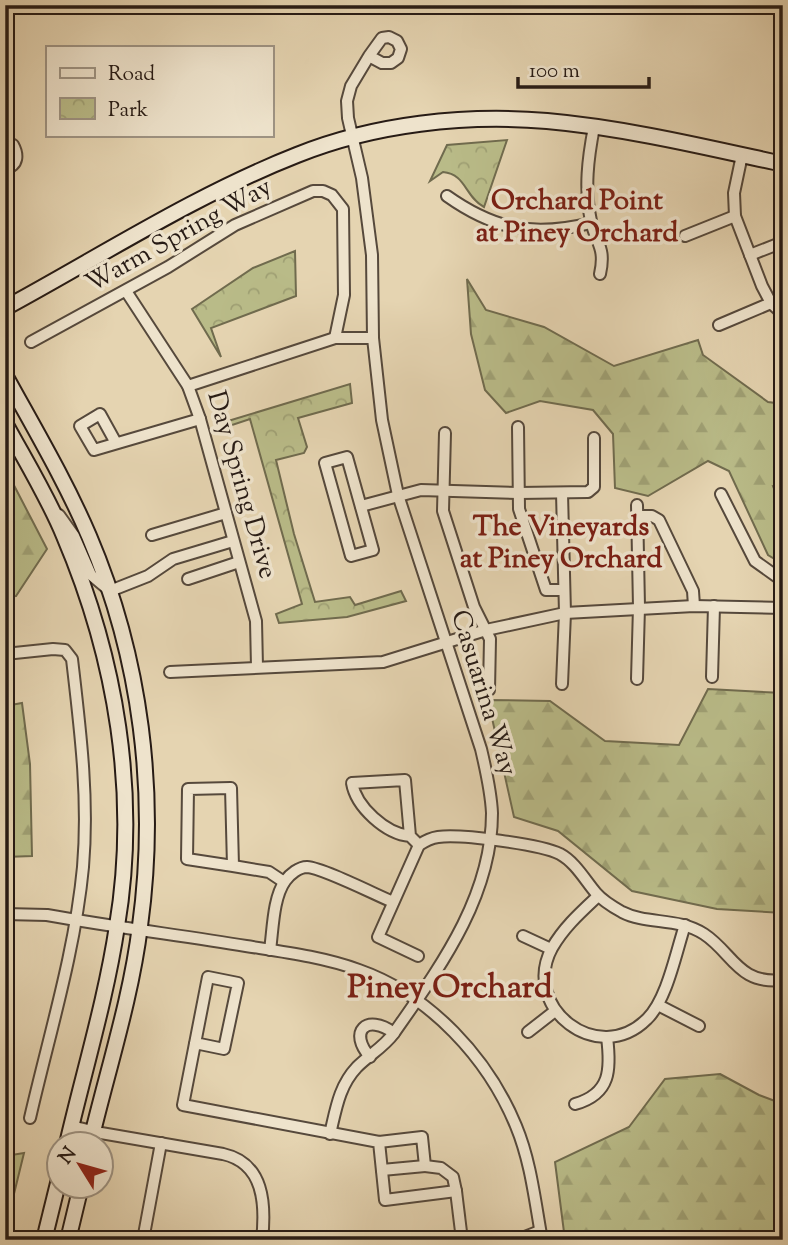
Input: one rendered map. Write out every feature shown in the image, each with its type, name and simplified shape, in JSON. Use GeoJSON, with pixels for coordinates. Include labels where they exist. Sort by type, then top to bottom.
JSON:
{"type":"FeatureCollection","features":[{"type":"Feature","properties":{"kind":"street","name":"Casuarina Way"},"geometry":{"type":"LineString","coordinates":[[330,1134],[338,1097],[345,1082],[394,1033],[451,947],[470,912],[482,877],[492,813],[489,781],[481,749],[398,495],[382,420],[373,338],[372,255],[362,178],[348,121],[347,101],[351,86],[369,55]]}},
{"type":"Feature","properties":{"kind":"street"},"geometry":{"type":"LineString","coordinates":[[5,308],[238,180],[299,154],[352,137],[426,123],[494,119],[547,121],[594,127],[783,163]]}},
{"type":"Feature","properties":{"kind":"street"},"geometry":{"type":"LineString","coordinates":[[594,127],[587,178],[591,223],[602,247],[600,274]]}},
{"type":"Feature","properties":{"kind":"street"},"geometry":{"type":"LineString","coordinates":[[5,141],[13,145],[18,153],[16,162],[5,168]]}},
{"type":"Feature","properties":{"kind":"street"},"geometry":{"type":"LineString","coordinates":[[742,155],[734,193],[735,216],[771,303],[783,314]]}},
{"type":"Feature","properties":{"kind":"street","name":"Warm Spring Way"},"geometry":{"type":"LineString","coordinates":[[31,342],[168,267],[235,225],[313,191],[332,195],[343,209],[344,295],[335,338]]}},
{"type":"Feature","properties":{"kind":"street"},"geometry":{"type":"LineString","coordinates":[[447,196],[492,222],[516,229],[565,230],[591,223]]}},
{"type":"Feature","properties":{"kind":"street"},"geometry":{"type":"LineString","coordinates":[[685,236],[735,216]]}},
{"type":"Feature","properties":{"kind":"street"},"geometry":{"type":"LineString","coordinates":[[750,255],[783,242]]}},
{"type":"Feature","properties":{"kind":"street","name":"Day Spring Drive"},"geometry":{"type":"LineString","coordinates":[[126,291],[188,386],[200,419],[256,621],[257,667]]}},
{"type":"Feature","properties":{"kind":"street"},"geometry":{"type":"LineString","coordinates":[[719,325],[771,303]]}},
{"type":"Feature","properties":{"kind":"street"},"geometry":{"type":"LineString","coordinates":[[188,386],[335,338],[373,338]]}},
{"type":"Feature","properties":{"kind":"street"},"geometry":{"type":"LineString","coordinates":[[5,375],[88,534],[110,592],[128,654],[144,745],[148,841],[140,928],[94,1130]]}},
{"type":"Feature","properties":{"kind":"street"},"geometry":{"type":"LineString","coordinates":[[116,443],[200,419]]}},
{"type":"Feature","properties":{"kind":"street"},"geometry":{"type":"LineString","coordinates":[[5,423],[50,505],[80,575],[95,618],[115,702],[121,745],[125,803],[118,926],[70,1130]]}},
{"type":"Feature","properties":{"kind":"street"},"geometry":{"type":"LineString","coordinates":[[518,427],[519,509],[546,590],[564,590]]}},
{"type":"Feature","properties":{"kind":"street"},"geometry":{"type":"LineString","coordinates":[[445,433],[443,511],[474,607],[490,639],[489,690]]}},
{"type":"Feature","properties":{"kind":"street"},"geometry":{"type":"LineString","coordinates":[[361,506],[421,489],[519,493],[588,492],[594,487],[594,438]]}},
{"type":"Feature","properties":{"kind":"street"},"geometry":{"type":"LineString","coordinates":[[347,457],[361,506],[373,550],[351,556],[325,463],[347,457]]}},
{"type":"Feature","properties":{"kind":"street"},"geometry":{"type":"LineString","coordinates":[[562,493],[565,613],[562,684]]}},
{"type":"Feature","properties":{"kind":"street"},"geometry":{"type":"LineString","coordinates":[[721,494],[755,561],[783,581]]}},
{"type":"Feature","properties":{"kind":"street"},"geometry":{"type":"LineString","coordinates":[[50,505],[74,536],[91,575],[110,592]]}},
{"type":"Feature","properties":{"kind":"street"},"geometry":{"type":"LineString","coordinates":[[637,679],[638,511],[659,520],[693,591],[694,606]]}},
{"type":"Feature","properties":{"kind":"street"},"geometry":{"type":"LineString","coordinates":[[152,535],[226,513]]}},
{"type":"Feature","properties":{"kind":"street"},"geometry":{"type":"LineString","coordinates":[[110,592],[148,576],[173,559],[233,541]]}},
{"type":"Feature","properties":{"kind":"street"},"geometry":{"type":"LineString","coordinates":[[188,579],[239,562]]}},
{"type":"Feature","properties":{"kind":"street"},"geometry":{"type":"LineString","coordinates":[[712,677],[714,606]]}},
{"type":"Feature","properties":{"kind":"street"},"geometry":{"type":"LineString","coordinates":[[170,672],[383,663],[486,630],[565,613],[639,607],[783,608]]}},
{"type":"Feature","properties":{"kind":"street"},"geometry":{"type":"LineString","coordinates":[[5,653],[65,650],[72,659],[85,795],[83,866],[76,920],[30,1118]]}},
{"type":"Feature","properties":{"kind":"street"},"geometry":{"type":"LineString","coordinates":[[418,956],[378,937],[414,841],[405,780],[352,783],[354,794],[384,828],[398,835],[414,841],[441,837],[489,840],[561,854],[576,867],[598,896],[622,912],[642,919],[667,920],[685,925],[704,934],[737,967],[754,977],[783,980]]}},
{"type":"Feature","properties":{"kind":"street"},"geometry":{"type":"LineString","coordinates":[[233,866],[231,788],[188,789],[187,859],[269,872],[284,882]]}},
{"type":"Feature","properties":{"kind":"street"},"geometry":{"type":"LineString","coordinates":[[270,950],[279,896],[284,882],[295,871],[307,867],[393,902]]}},
{"type":"Feature","properties":{"kind":"street"},"geometry":{"type":"LineString","coordinates":[[598,896],[570,922],[551,949],[545,970],[547,991],[555,1011],[568,1025],[587,1034],[607,1038],[626,1033],[646,1020],[658,1005],[685,925]]}},
{"type":"Feature","properties":{"kind":"street"},"geometry":{"type":"LineString","coordinates":[[5,914],[47,915],[140,928],[317,958],[361,970],[395,987],[453,1031],[476,1056],[499,1090],[517,1128],[528,1167],[541,1235],[517,1240]]}},
{"type":"Feature","properties":{"kind":"street"},"geometry":{"type":"LineString","coordinates":[[523,936],[551,949]]}},
{"type":"Feature","properties":{"kind":"street"},"geometry":{"type":"LineString","coordinates":[[195,1043],[224,1049],[238,983],[208,977],[195,1043],[183,1105],[379,1142],[422,1137],[425,1166]]}},
{"type":"Feature","properties":{"kind":"street"},"geometry":{"type":"LineString","coordinates":[[658,1005],[699,1026]]}},
{"type":"Feature","properties":{"kind":"street"},"geometry":{"type":"LineString","coordinates":[[528,1032],[555,1011]]}},
{"type":"Feature","properties":{"kind":"street"},"geometry":{"type":"LineString","coordinates":[[370,1057],[360,1040],[361,1032],[367,1025],[382,1024],[394,1033]]}},
{"type":"Feature","properties":{"kind":"street"},"geometry":{"type":"LineString","coordinates":[[575,1104],[590,1100],[604,1084],[610,1065],[607,1038]]}},
{"type":"Feature","properties":{"kind":"street"},"geometry":{"type":"LineString","coordinates":[[71,1126],[78,1130]]}},
{"type":"Feature","properties":{"kind":"street"},"geometry":{"type":"LineString","coordinates":[[116,1140],[161,1143],[223,1154],[242,1161],[254,1173],[260,1186],[262,1240]]}},
{"type":"Feature","properties":{"kind":"street"},"geometry":{"type":"LineString","coordinates":[[379,1142],[385,1200],[456,1191]]}},
{"type":"Feature","properties":{"kind":"street"},"geometry":{"type":"LineString","coordinates":[[143,1240],[161,1143]]}},
{"type":"Feature","properties":{"kind":"street"},"geometry":{"type":"LineString","coordinates":[[382,1170],[425,1166],[441,1168],[453,1177],[462,1240]]}},
{"type":"Feature","properties":{"kind":"street"},"geometry":{"type":"LineString","coordinates":[[44,1240],[54,1200]]}},
{"type":"Feature","properties":{"kind":"street"},"geometry":{"type":"LineString","coordinates":[[68,1240],[77,1200]]}},
{"type":"Feature","properties":{"kind":"green space"},"geometry":{"type":"Polygon","coordinates":[[[507,140],[484,207],[473,198],[461,181],[451,174],[443,172],[430,181],[447,145],[507,140]]]}},
{"type":"Feature","properties":{"kind":"green space"},"geometry":{"type":"Polygon","coordinates":[[[295,251],[296,296],[211,328],[221,357],[192,309],[253,268],[295,251]]]}},
{"type":"Feature","properties":{"kind":"green space"},"geometry":{"type":"Polygon","coordinates":[[[467,279],[486,310],[544,327],[614,366],[698,340],[703,355],[768,402],[783,404],[783,485],[773,486],[783,511],[783,564],[768,555],[729,471],[708,461],[648,496],[615,488],[613,434],[593,410],[540,401],[506,413],[485,390],[471,334],[467,279]]]}},
{"type":"Feature","properties":{"kind":"green space"},"geometry":{"type":"Polygon","coordinates":[[[350,384],[352,403],[298,418],[307,447],[304,453],[276,460],[294,534],[315,602],[350,597],[355,605],[401,591],[406,601],[347,617],[279,623],[276,614],[302,604],[250,419],[217,430],[215,425],[350,384]]]}},
{"type":"Feature","properties":{"kind":"green space"},"geometry":{"type":"Polygon","coordinates":[[[5,468],[47,549],[16,596],[5,597],[5,468]]]}},
{"type":"Feature","properties":{"kind":"green space"},"geometry":{"type":"Polygon","coordinates":[[[708,689],[783,693],[783,913],[717,909],[632,891],[558,831],[514,817],[488,700],[550,701],[605,741],[679,745],[708,689]]]}},
{"type":"Feature","properties":{"kind":"green space"},"geometry":{"type":"Polygon","coordinates":[[[22,703],[30,764],[32,856],[5,857],[5,706],[22,703]]]}},
{"type":"Feature","properties":{"kind":"green space"},"geometry":{"type":"Polygon","coordinates":[[[720,1074],[759,1095],[783,1104],[783,1240],[565,1240],[555,1162],[629,1127],[665,1079],[720,1074]]]}},
{"type":"Feature","properties":{"kind":"green space"},"geometry":{"type":"Polygon","coordinates":[[[24,1153],[12,1202],[5,1202],[5,1156],[24,1153]]]}},
{"type":"Feature","properties":{"kind":"district","name":"Orchard Point at Piney Orchard"},"geometry":{"type":"Point","coordinates":[577,218]}},
{"type":"Feature","properties":{"kind":"district","name":"The Vineyards at Piney Orchard"},"geometry":{"type":"Point","coordinates":[561,544]}},
{"type":"Feature","properties":{"kind":"district","name":"Piney Orchard"},"geometry":{"type":"Point","coordinates":[450,989]}}]}
